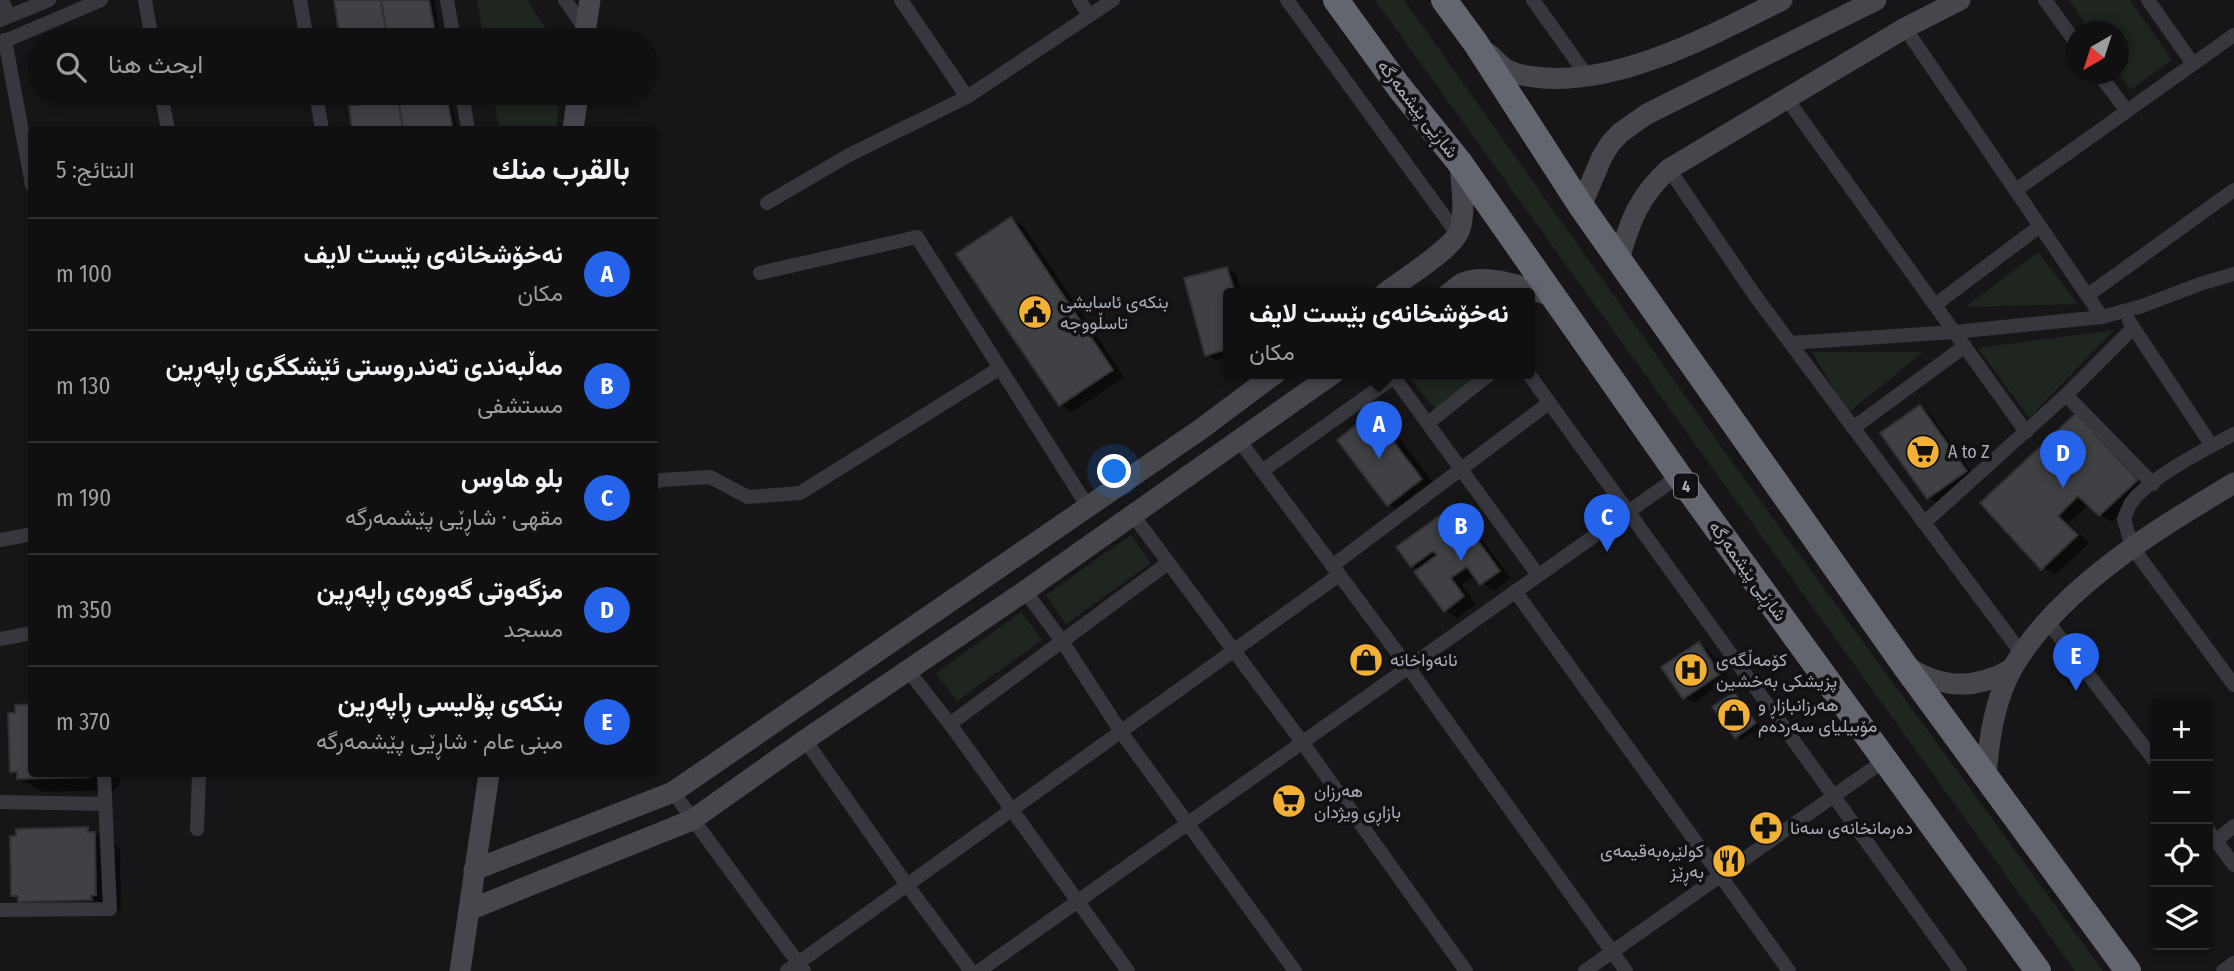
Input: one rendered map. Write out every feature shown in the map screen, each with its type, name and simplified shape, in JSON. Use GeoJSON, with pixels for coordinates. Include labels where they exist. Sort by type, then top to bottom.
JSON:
{"type":"FeatureCollection","features":[{"type":"Feature","properties":{"kind":"highway","name":"شاڕێی پێشمەرگە"},"geometry":{"type":"LineString","coordinates":[[1336,0],[1399,87],[1460,163],[1679,476],[2038,971]]}},
{"type":"Feature","properties":{"kind":"highway"},"geometry":{"type":"LineString","coordinates":[[1444,0],[1475,42],[1581,206],[1905,666],[2128,971]]}},
{"type":"Feature","properties":{"kind":"main road"},"geometry":{"type":"LineString","coordinates":[[586,28],[590,0]]}},
{"type":"Feature","properties":{"kind":"main road"},"geometry":{"type":"LineString","coordinates":[[1475,42],[1506,69],[1523,76],[1550,79],[1587,76],[1627,69],[1669,53],[1782,0]]}},
{"type":"Feature","properties":{"kind":"main road"},"geometry":{"type":"LineString","coordinates":[[1581,206],[1602,157],[1620,133],[1647,114],[1877,0]]}},
{"type":"Feature","properties":{"kind":"main road"},"geometry":{"type":"LineString","coordinates":[[1619,259],[1634,212],[1649,189],[1669,170],[1905,28],[1960,0]]}},
{"type":"Feature","properties":{"kind":"main road"},"geometry":{"type":"LineString","coordinates":[[574,126],[576,105]]}},
{"type":"Feature","properties":{"kind":"main road"},"geometry":{"type":"LineString","coordinates":[[1392,288],[1446,249],[1458,235],[1462,219],[1460,163]]}},
{"type":"Feature","properties":{"kind":"main road"},"geometry":{"type":"LineString","coordinates":[[1464,288],[1483,279],[1524,288]]}},
{"type":"Feature","properties":{"kind":"main road"},"geometry":{"type":"LineString","coordinates":[[1535,291],[1552,296]]}},
{"type":"Feature","properties":{"kind":"main road"},"geometry":{"type":"LineString","coordinates":[[474,870],[673,792],[1201,429],[1268,379]]}},
{"type":"Feature","properties":{"kind":"main road"},"geometry":{"type":"LineString","coordinates":[[469,910],[692,820],[907,669],[1025,591],[1325,379]]}},
{"type":"Feature","properties":{"kind":"main road"},"geometry":{"type":"LineString","coordinates":[[1905,666],[1931,680],[1960,685],[1987,681],[2017,661],[2049,622],[2084,586],[2132,547],[2234,484]]}},
{"type":"Feature","properties":{"kind":"main road"},"geometry":{"type":"LineString","coordinates":[[1986,776],[1994,718],[2017,661]]}},
{"type":"Feature","properties":{"kind":"main road"},"geometry":{"type":"LineString","coordinates":[[460,971],[489,777]]}},
{"type":"Feature","properties":{"kind":"street"},"geometry":{"type":"LineString","coordinates":[[2,0],[4,18],[49,0]]}},
{"type":"Feature","properties":{"kind":"street"},"geometry":{"type":"LineString","coordinates":[[36,28],[102,0]]}},
{"type":"Feature","properties":{"kind":"street"},"geometry":{"type":"LineString","coordinates":[[145,0],[150,28]]}},
{"type":"Feature","properties":{"kind":"street"},"geometry":{"type":"LineString","coordinates":[[300,0],[305,28]]}},
{"type":"Feature","properties":{"kind":"street"},"geometry":{"type":"LineString","coordinates":[[447,0],[452,28]]}},
{"type":"Feature","properties":{"kind":"street"},"geometry":{"type":"LineString","coordinates":[[565,0],[581,28]]}},
{"type":"Feature","properties":{"kind":"street"},"geometry":{"type":"LineString","coordinates":[[901,0],[967,97]]}},
{"type":"Feature","properties":{"kind":"street"},"geometry":{"type":"LineString","coordinates":[[1079,0],[1089,15]]}},
{"type":"Feature","properties":{"kind":"street"},"geometry":{"type":"LineString","coordinates":[[767,203],[849,155],[967,97],[1113,0]]}},
{"type":"Feature","properties":{"kind":"street"},"geometry":{"type":"LineString","coordinates":[[1287,0],[1458,235]]}},
{"type":"Feature","properties":{"kind":"street"},"geometry":{"type":"LineString","coordinates":[[1533,0],[1587,76]]}},
{"type":"Feature","properties":{"kind":"street"},"geometry":{"type":"LineString","coordinates":[[2045,0],[2066,28]]}},
{"type":"Feature","properties":{"kind":"street"},"geometry":{"type":"LineString","coordinates":[[2148,0],[2193,64]]}},
{"type":"Feature","properties":{"kind":"street"},"geometry":{"type":"LineString","coordinates":[[1905,28],[2102,317]]}},
{"type":"Feature","properties":{"kind":"street"},"geometry":{"type":"LineString","coordinates":[[28,31],[3,42],[28,165]]}},
{"type":"Feature","properties":{"kind":"street"},"geometry":{"type":"LineString","coordinates":[[2015,190],[2234,35]]}},
{"type":"Feature","properties":{"kind":"street"},"geometry":{"type":"LineString","coordinates":[[2107,84],[2127,111]]}},
{"type":"Feature","properties":{"kind":"street"},"geometry":{"type":"LineString","coordinates":[[1787,99],[2026,432]]}},
{"type":"Feature","properties":{"kind":"street"},"geometry":{"type":"LineString","coordinates":[[163,105],[166,126]]}},
{"type":"Feature","properties":{"kind":"street"},"geometry":{"type":"LineString","coordinates":[[318,105],[321,126]]}},
{"type":"Feature","properties":{"kind":"street"},"geometry":{"type":"LineString","coordinates":[[464,105],[467,126]]}},
{"type":"Feature","properties":{"kind":"street"},"geometry":{"type":"LineString","coordinates":[[1669,170],[1790,343],[1924,523],[2017,661]]}},
{"type":"Feature","properties":{"kind":"street"},"geometry":{"type":"LineString","coordinates":[[2088,295],[2234,190]]}},
{"type":"Feature","properties":{"kind":"street"},"geometry":{"type":"LineString","coordinates":[[1935,305],[2040,226]]}},
{"type":"Feature","properties":{"kind":"street"},"geometry":{"type":"LineString","coordinates":[[760,273],[917,237],[1088,507]]}},
{"type":"Feature","properties":{"kind":"street"},"geometry":{"type":"LineString","coordinates":[[1790,343],[1954,332],[2102,317],[2234,274]]}},
{"type":"Feature","properties":{"kind":"street"},"geometry":{"type":"LineString","coordinates":[[2122,312],[2212,446]]}},
{"type":"Feature","properties":{"kind":"street"},"geometry":{"type":"LineString","coordinates":[[1924,523],[2066,395],[2133,328]]}},
{"type":"Feature","properties":{"kind":"street"},"geometry":{"type":"LineString","coordinates":[[1853,428],[1965,346]]}},
{"type":"Feature","properties":{"kind":"street"},"geometry":{"type":"LineString","coordinates":[[658,481],[710,477],[748,497],[800,493],[1000,368]]}},
{"type":"Feature","properties":{"kind":"street"},"geometry":{"type":"LineString","coordinates":[[1262,471],[1387,379]]}},
{"type":"Feature","properties":{"kind":"street"},"geometry":{"type":"LineString","coordinates":[[1395,379],[1538,575]]}},
{"type":"Feature","properties":{"kind":"street"},"geometry":{"type":"LineString","coordinates":[[1428,423],[1483,379]]}},
{"type":"Feature","properties":{"kind":"street"},"geometry":{"type":"LineString","coordinates":[[1532,379],[1960,971]]}},
{"type":"Feature","properties":{"kind":"street"},"geometry":{"type":"LineString","coordinates":[[2066,395],[2153,484]]}},
{"type":"Feature","properties":{"kind":"street"},"geometry":{"type":"LineString","coordinates":[[673,792],[796,968],[906,885],[1233,651],[1461,469],[1549,403]]}},
{"type":"Feature","properties":{"kind":"street"},"geometry":{"type":"LineString","coordinates":[[2234,434],[2191,457],[2153,484],[2132,502],[2124,519],[2132,547],[2234,685]]}},
{"type":"Feature","properties":{"kind":"street"},"geometry":{"type":"LineString","coordinates":[[1239,440],[1408,667],[1626,971]]}},
{"type":"Feature","properties":{"kind":"street"},"geometry":{"type":"LineString","coordinates":[[979,971],[1679,476]]}},
{"type":"Feature","properties":{"kind":"street"},"geometry":{"type":"LineString","coordinates":[[1133,515],[1302,742],[1466,971]]}},
{"type":"Feature","properties":{"kind":"street"},"geometry":{"type":"LineString","coordinates":[[0,540],[28,535]]}},
{"type":"Feature","properties":{"kind":"street"},"geometry":{"type":"LineString","coordinates":[[950,724],[1168,563]]}},
{"type":"Feature","properties":{"kind":"street"},"geometry":{"type":"LineString","coordinates":[[1025,591],[1062,641],[1121,732],[1294,971]]}},
{"type":"Feature","properties":{"kind":"street"},"geometry":{"type":"LineString","coordinates":[[1514,591],[1789,971]]}},
{"type":"Feature","properties":{"kind":"street"},"geometry":{"type":"LineString","coordinates":[[2049,622],[2150,754]]}},
{"type":"Feature","properties":{"kind":"street"},"geometry":{"type":"LineString","coordinates":[[0,639],[28,634]]}},
{"type":"Feature","properties":{"kind":"street"},"geometry":{"type":"LineString","coordinates":[[907,669],[950,724],[1010,811],[1128,971]]}},
{"type":"Feature","properties":{"kind":"street"},"geometry":{"type":"LineString","coordinates":[[805,740],[906,885],[971,971]]}},
{"type":"Feature","properties":{"kind":"street"},"geometry":{"type":"LineString","coordinates":[[1585,971],[1885,760]]}},
{"type":"Feature","properties":{"kind":"street"},"geometry":{"type":"LineString","coordinates":[[0,909],[110,909],[104,777]]}},
{"type":"Feature","properties":{"kind":"street"},"geometry":{"type":"LineString","coordinates":[[197,829],[199,777]]}},
{"type":"Feature","properties":{"kind":"street"},"geometry":{"type":"LineString","coordinates":[[0,802],[106,804]]}},
{"type":"Feature","properties":{"kind":"street"},"geometry":{"type":"LineString","coordinates":[[2213,835],[2234,826]]}},
{"type":"Feature","properties":{"kind":"street"},"geometry":{"type":"LineString","coordinates":[[2213,836],[2234,865]]}},
{"type":"Feature","properties":{"kind":"street"},"geometry":{"type":"LineString","coordinates":[[2223,971],[2234,963]]}},
{"type":"Feature","properties":{"kind":"shaded area"},"geometry":{"type":"Polygon","coordinates":[[[477,0],[527,0],[546,28],[482,28],[477,0]]]}},
{"type":"Feature","properties":{"kind":"shaded area"},"geometry":{"type":"Polygon","coordinates":[[[1375,0],[1404,0],[1735,466],[2103,971],[2075,971],[1375,0]]]}},
{"type":"Feature","properties":{"kind":"shaded area"},"geometry":{"type":"Polygon","coordinates":[[[2069,0],[2130,0],[2172,60],[2130,90],[2126,84],[2129,84],[2129,21],[2083,21],[2069,0]]]}},
{"type":"Feature","properties":{"kind":"shaded area"},"geometry":{"type":"Polygon","coordinates":[[[495,105],[559,105],[556,126],[498,126],[495,105]]]}},
{"type":"Feature","properties":{"kind":"shaded area"},"geometry":{"type":"Polygon","coordinates":[[[2038,252],[2078,304],[1966,307],[2038,252]]]}},
{"type":"Feature","properties":{"kind":"shaded area"},"geometry":{"type":"Polygon","coordinates":[[[2114,330],[2029,418],[1978,348],[2114,330]]]}},
{"type":"Feature","properties":{"kind":"shaded area"},"geometry":{"type":"Polygon","coordinates":[[[1812,352],[1923,352],[1848,413],[1812,352]]]}},
{"type":"Feature","properties":{"kind":"shaded area"},"geometry":{"type":"Polygon","coordinates":[[[1411,379],[1482,379],[1435,409],[1411,379]]]}},
{"type":"Feature","properties":{"kind":"shaded area"},"geometry":{"type":"Polygon","coordinates":[[[1131,535],[1151,563],[1066,624],[1046,595],[1131,535]]]}},
{"type":"Feature","properties":{"kind":"shaded area"},"geometry":{"type":"Polygon","coordinates":[[[1021,612],[1042,640],[957,701],[936,673],[1021,612]]]}},
{"type":"Feature","properties":{"kind":"building"},"geometry":{"type":"Polygon","coordinates":[[[334,0],[381,0],[386,28],[338,28],[334,0]]]}},
{"type":"Feature","properties":{"kind":"building"},"geometry":{"type":"Polygon","coordinates":[[[381,0],[429,0],[434,28],[386,28],[381,0]]]}},
{"type":"Feature","properties":{"kind":"building"},"geometry":{"type":"Polygon","coordinates":[[[399,105],[448,105],[452,126],[402,126],[399,105]]]}},
{"type":"Feature","properties":{"kind":"building"},"geometry":{"type":"Polygon","coordinates":[[[399,105],[402,126],[352,126],[349,106],[399,105]]]}},
{"type":"Feature","properties":{"kind":"building","name":"بنکەی ئاسایشی تاسڵووجە"},"geometry":{"type":"Polygon","coordinates":[[[1011,217],[1113,370],[1059,406],[956,254],[1011,217]]]}},
{"type":"Feature","properties":{"kind":"building"},"geometry":{"type":"Polygon","coordinates":[[[1227,267],[1233,288],[1223,288],[1223,351],[1205,356],[1184,278],[1227,267]]]}},
{"type":"Feature","properties":{"kind":"building","name":"A to Z"},"geometry":{"type":"Polygon","coordinates":[[[1920,405],[1967,471],[1927,499],[1880,433],[1920,405]]]}},
{"type":"Feature","properties":{"kind":"building"},"geometry":{"type":"Polygon","coordinates":[[[1372,413],[1422,479],[1387,506],[1337,440],[1372,413]]]}},
{"type":"Feature","properties":{"kind":"building"},"geometry":{"type":"Polygon","coordinates":[[[2076,413],[2138,480],[2099,516],[2078,496],[2058,516],[2078,535],[2041,570],[1980,503],[2076,413]]]}},
{"type":"Feature","properties":{"kind":"building"},"geometry":{"type":"Polygon","coordinates":[[[1453,506],[1468,527],[1446,543],[1449,546],[1471,531],[1500,571],[1480,585],[1467,567],[1451,578],[1464,596],[1444,612],[1414,572],[1437,555],[1433,551],[1411,567],[1396,547],[1453,506]]]}},
{"type":"Feature","properties":{"kind":"building","name":"کۆمەڵگەی پزیشکی بەخشین"},"geometry":{"type":"Polygon","coordinates":[[[1699,642],[1720,674],[1683,699],[1661,667],[1699,642]]]}},
{"type":"Feature","properties":{"kind":"building","name":"هەرزانبازاڕ و مۆبیلیای سەردەم"},"geometry":{"type":"Polygon","coordinates":[[[1734,692],[1756,723],[1735,738],[1712,707],[1734,692]]]}},
{"type":"Feature","properties":{"kind":"building"},"geometry":{"type":"Polygon","coordinates":[[[28,704],[28,777],[90,777],[17,779],[17,772],[10,772],[8,713],[15,713],[15,705],[28,704]]]}},
{"type":"Feature","properties":{"kind":"building"},"geometry":{"type":"Polygon","coordinates":[[[88,827],[88,832],[95,832],[96,895],[91,896],[92,900],[18,902],[18,896],[11,896],[10,836],[16,836],[16,829],[88,827]]]}},
{"type":"Feature","properties":{"kind":"place","name":"بنکەی ئاسایشی تاسڵووجە"},"geometry":{"type":"Point","coordinates":[1035,312]}},
{"type":"Feature","properties":{"kind":"place","name":"A to Z"},"geometry":{"type":"Point","coordinates":[1923,452]}},
{"type":"Feature","properties":{"kind":"place","name":"نەخۆشخانەی بێست لایف"},"geometry":{"type":"Point","coordinates":[1379,459]}},
{"type":"Feature","properties":{"kind":"place","name":"مزگەوتی گەورەی ڕاپەڕین"},"geometry":{"type":"Point","coordinates":[2063,488]}},
{"type":"Feature","properties":{"kind":"place","name":"بلو هاوس"},"geometry":{"type":"Point","coordinates":[1607,552]}},
{"type":"Feature","properties":{"kind":"place","name":"مەڵبەندی تەندروستی ئێشکگری ڕاپەڕین"},"geometry":{"type":"Point","coordinates":[1461,561]}},
{"type":"Feature","properties":{"kind":"place","name":"نانەواخانە"},"geometry":{"type":"Point","coordinates":[1366,660]}},
{"type":"Feature","properties":{"kind":"place","name":"کۆمەڵگەی پزیشکی بەخشین"},"geometry":{"type":"Point","coordinates":[1691,670]}},
{"type":"Feature","properties":{"kind":"place","name":"بنکەی پۆلیسی ڕاپەڕین"},"geometry":{"type":"Point","coordinates":[2076,691]}},
{"type":"Feature","properties":{"kind":"place","name":"هەرزانبازاڕ و مۆبیلیای سەردەم"},"geometry":{"type":"Point","coordinates":[1734,715]}},
{"type":"Feature","properties":{"kind":"place","name":"ھەرزان بازاڕی ویژدان"},"geometry":{"type":"Point","coordinates":[1289,801]}},
{"type":"Feature","properties":{"kind":"place","name":"دەرمانخانەی سەنا"},"geometry":{"type":"Point","coordinates":[1766,828]}},
{"type":"Feature","properties":{"kind":"place","name":"کولێرەبەقیمەی بەڕێز"},"geometry":{"type":"Point","coordinates":[1729,861]}}]}
